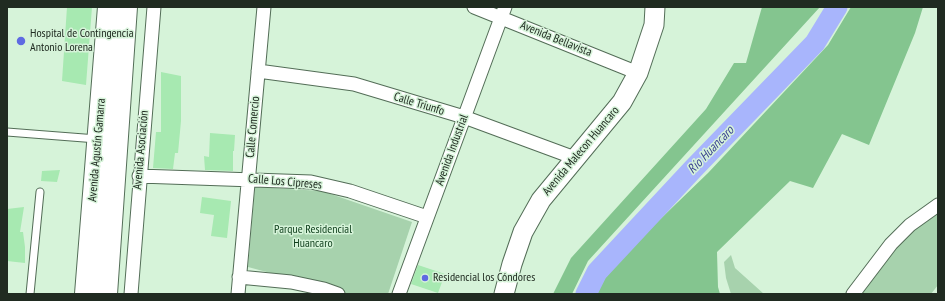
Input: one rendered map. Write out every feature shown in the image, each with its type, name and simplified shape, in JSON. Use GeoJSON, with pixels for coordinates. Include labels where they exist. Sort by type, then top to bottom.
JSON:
{"type":"FeatureCollection","features":[{"type":"Feature","properties":{"kind":"highway","name":"Avenida Agustín Gamarra"},"geometry":{"type":"LineString","coordinates":[[106,294],[109,7]]}},
{"type":"Feature","properties":{"kind":"highway","name":"Avenida Agustín Gamarra"},"geometry":{"type":"LineString","coordinates":[[86,294],[126,7]]}},
{"type":"Feature","properties":{"kind":"street","name":"Avenida Asociación"},"geometry":{"type":"LineString","coordinates":[[131,294],[139,176],[154,7]]}},
{"type":"Feature","properties":{"kind":"street","name":"Calle Comercio"},"geometry":{"type":"LineString","coordinates":[[238,294],[264,7]]}},
{"type":"Feature","properties":{"kind":"street","name":"Avenida Bellavista"},"geometry":{"type":"LineString","coordinates":[[474,7],[503,12],[638,73]]}},
{"type":"Feature","properties":{"kind":"street","name":"Avenida Malecon Huancaro"},"geometry":{"type":"LineString","coordinates":[[504,294],[523,232],[541,200],[622,102],[638,73],[654,25],[654,7]]}},
{"type":"Feature","properties":{"kind":"street","name":"Avenida Industrial"},"geometry":{"type":"LineString","coordinates":[[399,294],[503,12]]}},
{"type":"Feature","properties":{"kind":"street","name":"Calle Triunfo"},"geometry":{"type":"LineString","coordinates":[[258,71],[354,84],[464,117],[575,158]]}},
{"type":"Feature","properties":{"kind":"street","name":"Calle Los Cipreses"},"geometry":{"type":"LineString","coordinates":[[139,176],[312,182],[350,191],[427,217]]}},
{"type":"Feature","properties":{"kind":"street"},"geometry":{"type":"LineString","coordinates":[[853,294],[891,244],[910,225],[938,205]]}},
{"type":"Feature","properties":{"kind":"street"},"geometry":{"type":"LineString","coordinates":[[239,277],[291,282],[324,289],[338,294]]}},
{"type":"Feature","properties":{"kind":"lane"},"geometry":{"type":"LineString","coordinates":[[7,132],[107,139]]}},
{"type":"Feature","properties":{"kind":"lane"},"geometry":{"type":"LineString","coordinates":[[30,294],[40,192]]}},
{"type":"Feature","properties":{"kind":"green space"},"geometry":{"type":"Polygon","coordinates":[[[762,7],[820,7],[588,261],[572,294],[553,294],[571,258],[706,109],[734,63],[746,63],[762,7]]]}},
{"type":"Feature","properties":{"kind":"green space"},"geometry":{"type":"Polygon","coordinates":[[[851,7],[923,7],[915,33],[869,145],[842,134],[813,188],[790,181],[717,252],[718,287],[720,294],[594,294],[618,260],[708,173],[828,45],[851,7]]]}},
{"type":"Feature","properties":{"kind":"green space","name":"Parque Residencial Huancaro"},"geometry":{"type":"Polygon","coordinates":[[[255,187],[322,191],[412,222],[388,294],[349,294],[248,267],[255,187]]]}},
{"type":"Feature","properties":{"kind":"green space"},"geometry":{"type":"Polygon","coordinates":[[[938,210],[938,285],[931,294],[861,294],[893,246],[938,210]]]}},
{"type":"Feature","properties":{"kind":"green space"},"geometry":{"type":"Polygon","coordinates":[[[731,255],[735,268],[764,294],[731,294],[726,278],[724,262],[731,255]]]}},
{"type":"Feature","properties":{"kind":"building"},"geometry":{"type":"Polygon","coordinates":[[[67,7],[92,7],[86,85],[62,81],[67,7]]]}},
{"type":"Feature","properties":{"kind":"building"},"geometry":{"type":"Polygon","coordinates":[[[161,72],[181,76],[181,121],[178,153],[175,153],[173,169],[153,168],[156,132],[161,132],[161,72]]]}},
{"type":"Feature","properties":{"kind":"building"},"geometry":{"type":"Polygon","coordinates":[[[210,133],[235,135],[233,171],[205,170],[204,156],[209,157],[210,133]]]}},
{"type":"Feature","properties":{"kind":"building"},"geometry":{"type":"Polygon","coordinates":[[[60,170],[57,182],[41,181],[42,171],[60,170]]]}},
{"type":"Feature","properties":{"kind":"building"},"geometry":{"type":"Polygon","coordinates":[[[202,197],[231,201],[227,238],[211,236],[214,215],[200,213],[202,197]]]}},
{"type":"Feature","properties":{"kind":"building"},"geometry":{"type":"Polygon","coordinates":[[[24,207],[20,232],[23,232],[25,263],[7,261],[7,209],[24,207]]]}},
{"type":"Feature","properties":{"kind":"building","name":"Residencial los Cóndores"},"geometry":{"type":"Polygon","coordinates":[[[418,265],[445,274],[438,293],[411,284],[418,265]]]}},
{"type":"Feature","properties":{"kind":"waterway","name":"Río Huancaro"},"geometry":{"type":"LineString","coordinates":[[586,294],[597,272],[693,169],[815,43],[837,7]]}},
{"type":"Feature","properties":{"kind":"place","name":"Hospital de Contingencia Antonio Lorena"},"geometry":{"type":"Point","coordinates":[21,41]}},
{"type":"Feature","properties":{"kind":"place","name":"Residencial los Cóndores"},"geometry":{"type":"Point","coordinates":[425,278]}}]}
